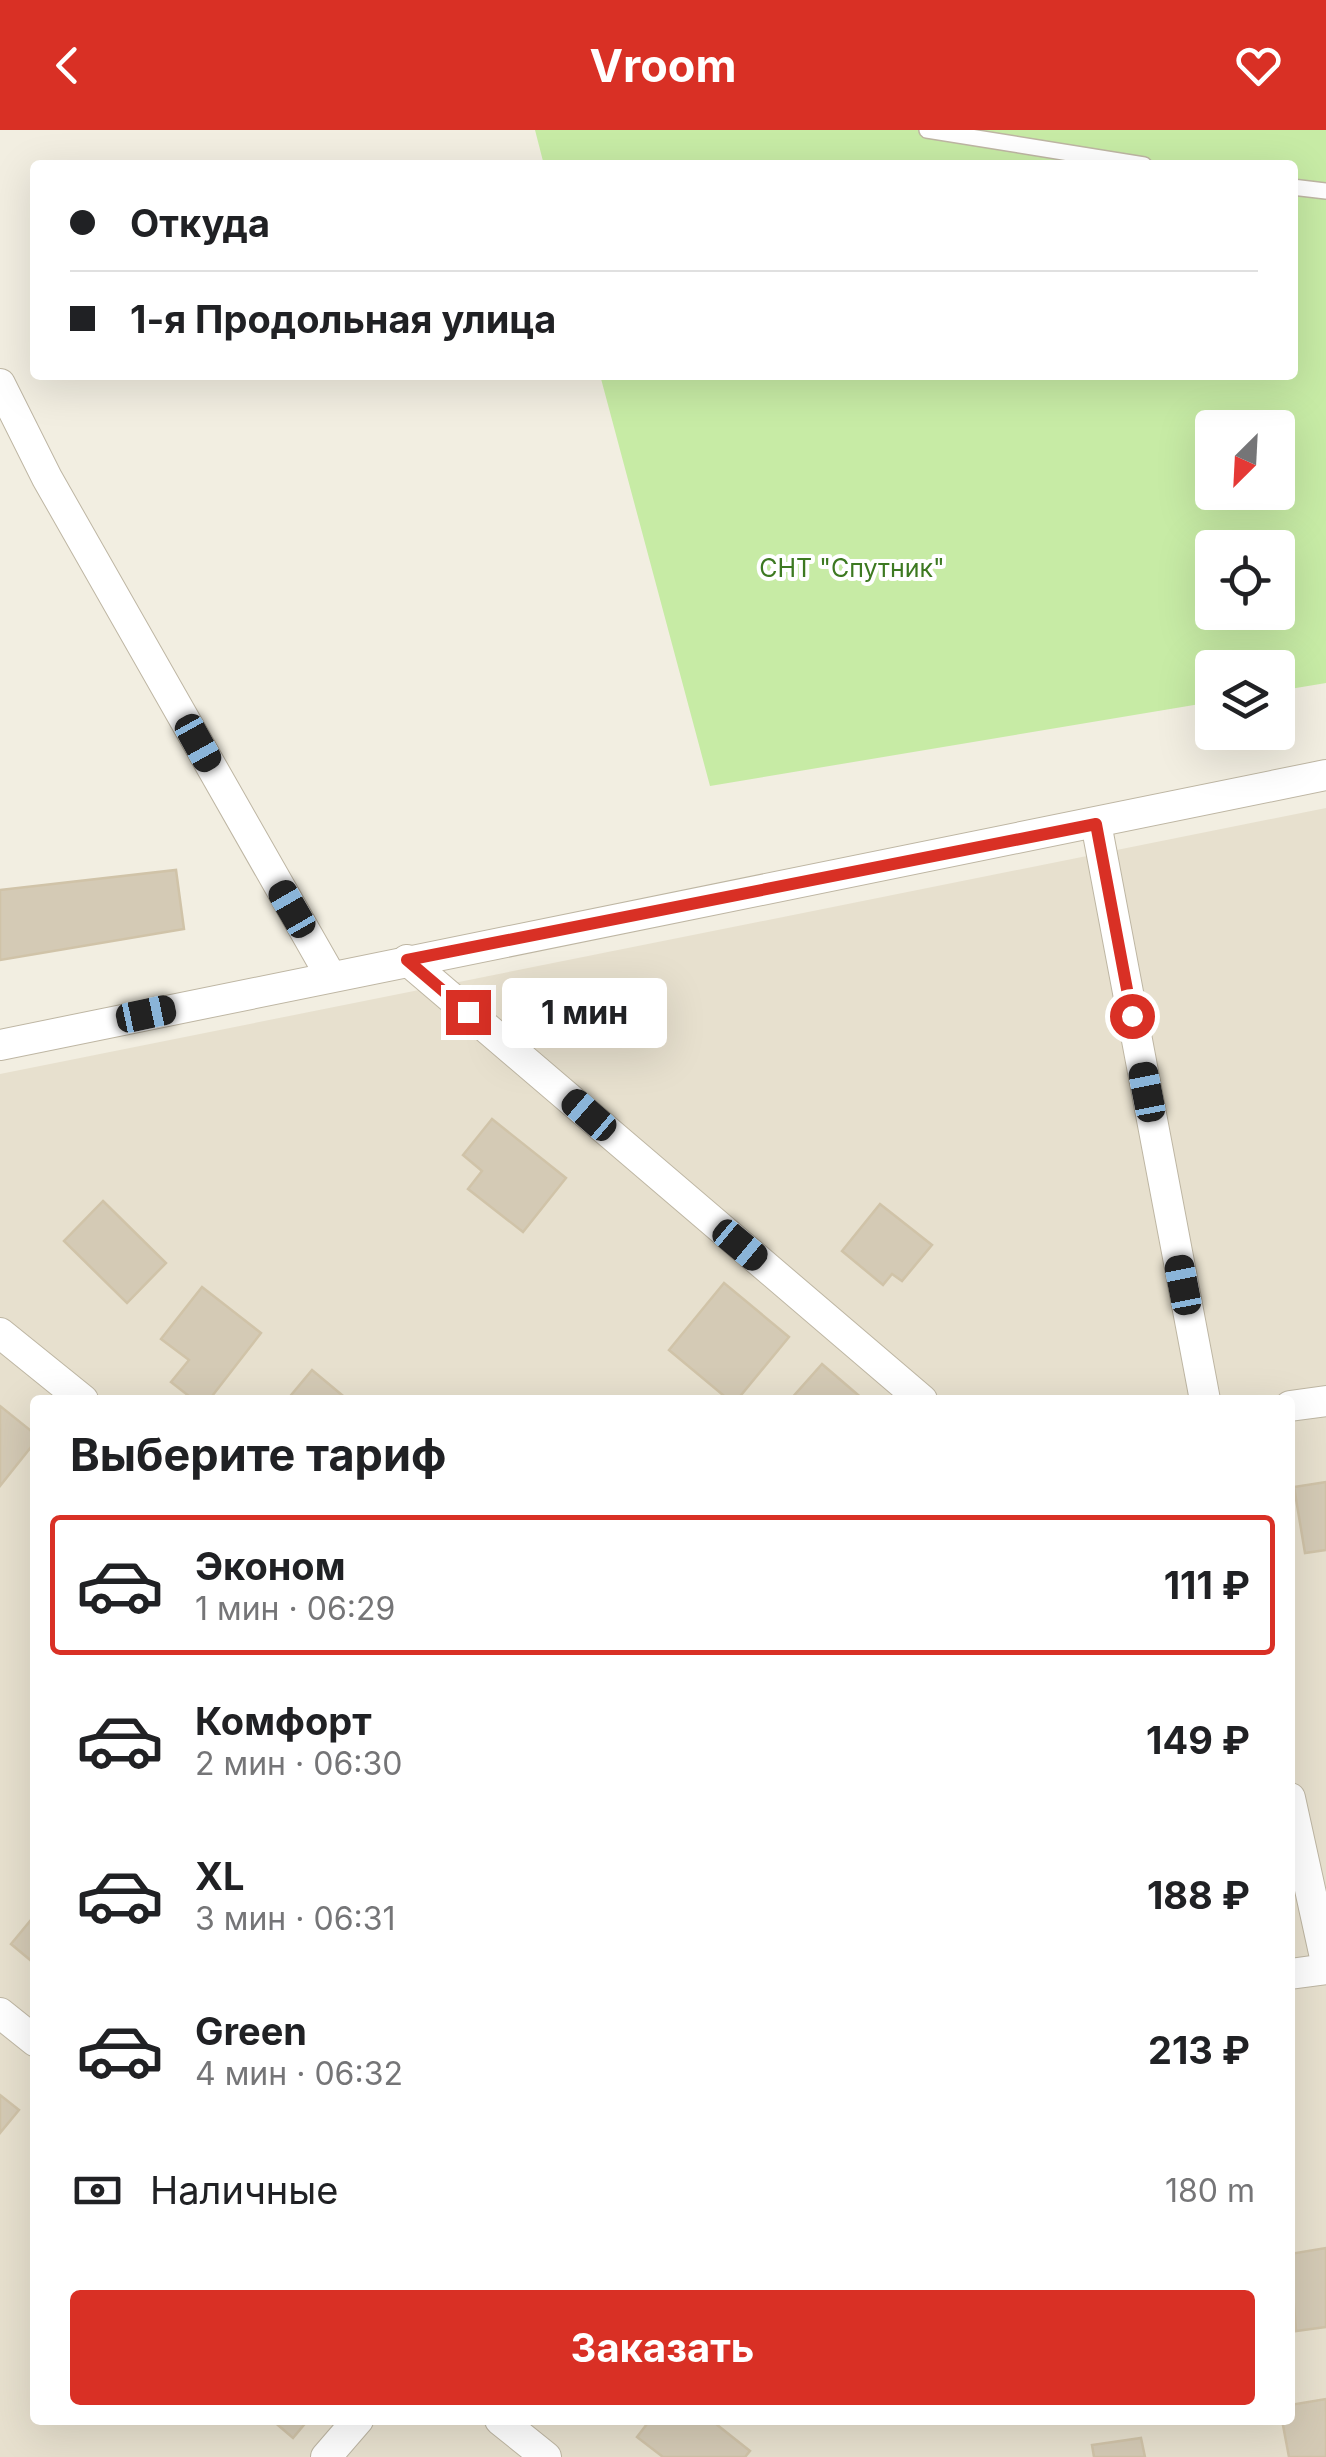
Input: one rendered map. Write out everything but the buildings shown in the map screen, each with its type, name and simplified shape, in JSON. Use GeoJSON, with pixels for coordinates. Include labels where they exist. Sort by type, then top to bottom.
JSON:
{"type":"FeatureCollection","features":[{"type":"Feature","properties":{"kind":"street"},"geometry":{"type":"LineString","coordinates":[[0,384],[48,478],[330,975]]}},
{"type":"Feature","properties":{"kind":"street"},"geometry":{"type":"LineString","coordinates":[[0,1044],[1326,776]]}},
{"type":"Feature","properties":{"kind":"street"},"geometry":{"type":"LineString","coordinates":[[1096,824],[1204,1395]]}},
{"type":"Feature","properties":{"kind":"street"},"geometry":{"type":"LineString","coordinates":[[407,960],[916,1395]]}},
{"type":"Feature","properties":{"kind":"street"},"geometry":{"type":"LineString","coordinates":[[0,1334],[77,1395]]}},
{"type":"Feature","properties":{"kind":"street"},"geometry":{"type":"LineString","coordinates":[[1295,1405],[1326,1400]]}},
{"type":"Feature","properties":{"kind":"street"},"geometry":{"type":"LineString","coordinates":[[1295,1821],[1326,1966],[1295,1973]]}},
{"type":"Feature","properties":{"kind":"street"},"geometry":{"type":"LineString","coordinates":[[0,2013],[30,2038]]}},
{"type":"Feature","properties":{"kind":"street"},"geometry":{"type":"LineString","coordinates":[[326,2457],[354,2425]]}},
{"type":"Feature","properties":{"kind":"street"},"geometry":{"type":"LineString","coordinates":[[506,2425],[546,2457]]}},
{"type":"Feature","properties":{"kind":"lane"},"geometry":{"type":"LineString","coordinates":[[927,130],[1113,160]]}},
{"type":"Feature","properties":{"kind":"lane"},"geometry":{"type":"LineString","coordinates":[[1298,187],[1326,191]]}},
{"type":"Feature","properties":{"kind":"shaded area"},"geometry":{"type":"Polygon","coordinates":[[[1326,808],[1326,2457],[0,2457],[0,1074],[1326,808]]]}},
{"type":"Feature","properties":{"kind":"green space","name":"СНТ \"Спутник\""},"geometry":{"type":"Polygon","coordinates":[[[535,130],[1326,130],[1326,683],[1295,688],[1295,650],[1195,650],[1195,705],[710,786],[601,380],[1298,380],[1298,160],[543,160],[535,130]]]}},
{"type":"Feature","properties":{"kind":"route"},"geometry":{"type":"LineString","coordinates":[[468,1012],[407,960],[1096,824],[1132,1016]]}}]}
